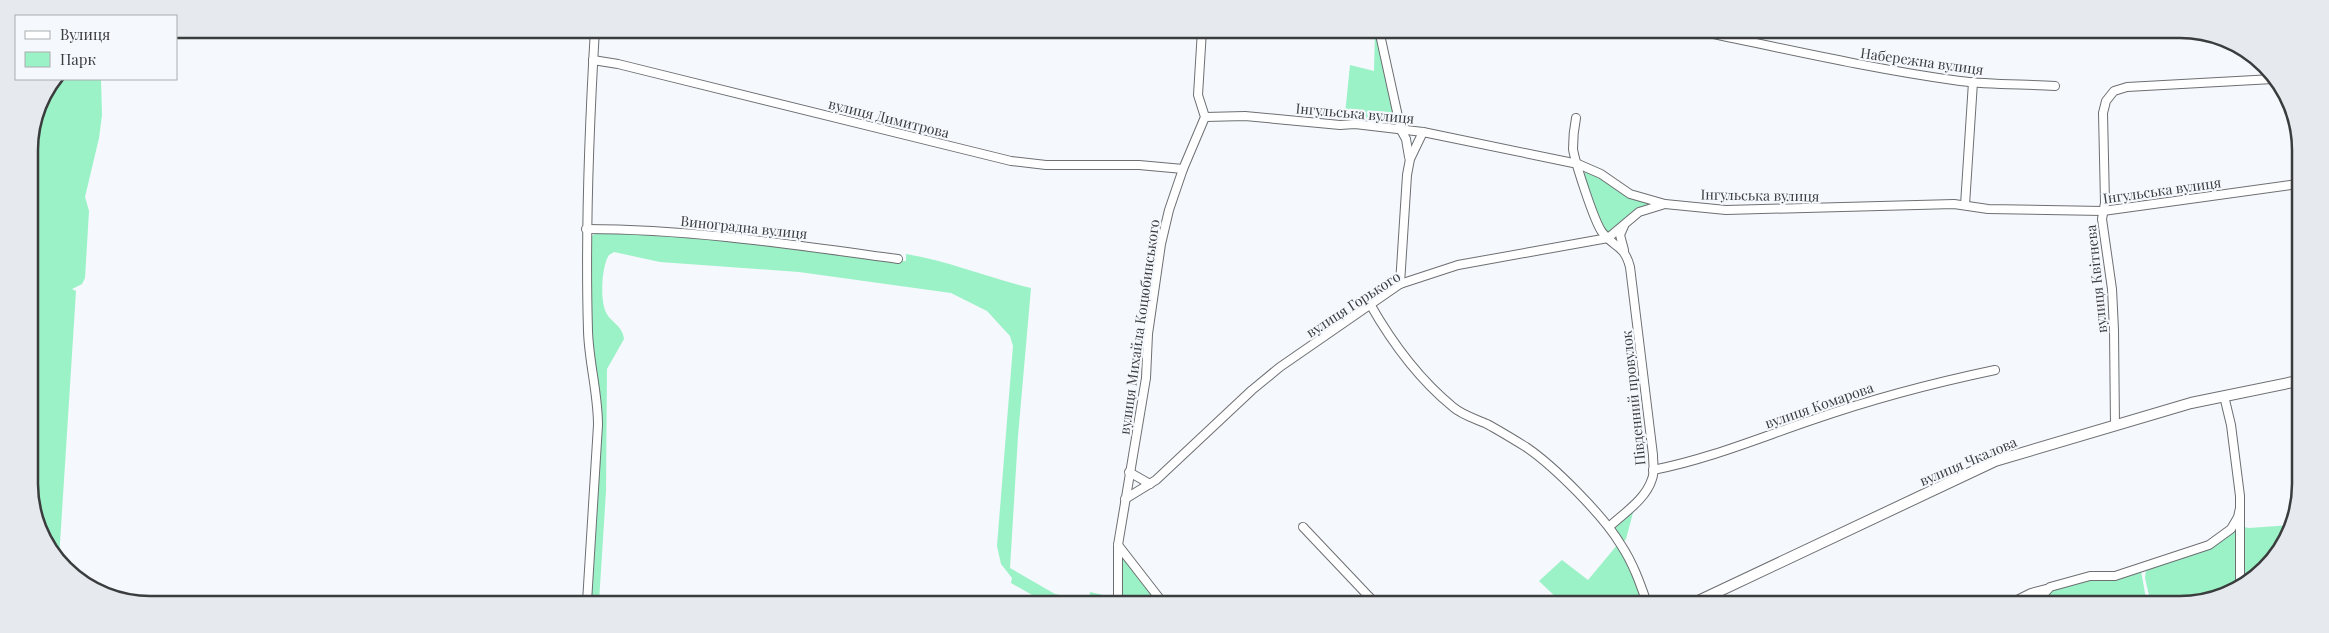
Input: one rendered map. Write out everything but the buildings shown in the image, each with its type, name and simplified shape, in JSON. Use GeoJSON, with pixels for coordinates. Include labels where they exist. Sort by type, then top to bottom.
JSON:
{"type":"FeatureCollection","features":[{"type":"Feature","properties":{"kind":"street"},"geometry":{"type":"LineString","coordinates":[[587,596],[598,425],[598,400],[588,342],[586,229],[594,38]]}},
{"type":"Feature","properties":{"kind":"street"},"geometry":{"type":"LineString","coordinates":[[1202,38],[1198,95],[1205,117]]}},
{"type":"Feature","properties":{"kind":"street"},"geometry":{"type":"LineString","coordinates":[[1381,38],[1401,130],[1406,139],[1410,159]]}},
{"type":"Feature","properties":{"kind":"street","name":"Набережна вулиця"},"geometry":{"type":"LineString","coordinates":[[1734,38],[1839,62],[1973,82],[2055,86]]}},
{"type":"Feature","properties":{"kind":"street","name":"вулиця Димитрова"},"geometry":{"type":"LineString","coordinates":[[593,60],[618,64],[1011,161],[1046,165],[1139,165],[1183,169]]}},
{"type":"Feature","properties":{"kind":"street","name":"вулиця Квітнева"},"geometry":{"type":"LineString","coordinates":[[2115,426],[2112,289],[2102,219],[2105,204],[2102,133],[2106,102],[2114,91],[2127,87],[2267,79]]}},
{"type":"Feature","properties":{"kind":"street"},"geometry":{"type":"LineString","coordinates":[[1965,205],[1973,82]]}},
{"type":"Feature","properties":{"kind":"street","name":"Інгульська вулиця"},"geometry":{"type":"LineString","coordinates":[[1205,117],[1245,116],[1340,125],[1355,124],[1423,132],[1578,164],[1601,174],[1630,194],[1664,204],[1726,210],[1965,205],[1988,209],[2103,212],[2292,185]]}},
{"type":"Feature","properties":{"kind":"street","name":"вулиця Михайла Коцюбинського"},"geometry":{"type":"LineString","coordinates":[[1118,596],[1118,545],[1124,499],[1146,378],[1148,334],[1161,244],[1169,210],[1183,169],[1205,117]]}},
{"type":"Feature","properties":{"kind":"street"},"geometry":{"type":"LineString","coordinates":[[1576,118],[1573,137],[1574,152],[1590,206],[1600,229],[1608,238],[1624,250]]}},
{"type":"Feature","properties":{"kind":"street"},"geometry":{"type":"LineString","coordinates":[[1400,284],[1406,174],[1410,159],[1423,132]]}},
{"type":"Feature","properties":{"kind":"street","name":"вулиця Горького"},"geometry":{"type":"LineString","coordinates":[[1124,499],[1150,484],[1259,385],[1400,284],[1458,265],[1608,238],[1639,212],[1664,204]]}},
{"type":"Feature","properties":{"kind":"street","name":"Південний провулок"},"geometry":{"type":"LineString","coordinates":[[1609,526],[1639,500],[1653,479],[1654,470],[1630,267],[1620,235],[1626,223]]}},
{"type":"Feature","properties":{"kind":"street","name":"Виноградна вулиця"},"geometry":{"type":"LineString","coordinates":[[586,229],[620,229],[714,236],[855,252],[898,259]]}},
{"type":"Feature","properties":{"kind":"street"},"geometry":{"type":"LineString","coordinates":[[1370,304],[1384,329],[1418,371],[1450,405],[1527,448],[1545,462],[1609,526],[1630,561],[1644,595]]}},
{"type":"Feature","properties":{"kind":"street","name":"вулиця Комарова"},"geometry":{"type":"LineString","coordinates":[[1654,470],[1711,456],[1813,419],[1920,386],[1995,370]]}},
{"type":"Feature","properties":{"kind":"street","name":"вулиця Чкалова"},"geometry":{"type":"LineString","coordinates":[[1712,595],[1995,461],[2191,403],[2292,382]]}},
{"type":"Feature","properties":{"kind":"street"},"geometry":{"type":"LineString","coordinates":[[2224,396],[2231,425],[2240,508],[2240,578]]}},
{"type":"Feature","properties":{"kind":"street"},"geometry":{"type":"LineString","coordinates":[[1129,472],[1150,484]]}},
{"type":"Feature","properties":{"kind":"street"},"geometry":{"type":"LineString","coordinates":[[2027,595],[2090,576],[2115,576],[2209,545],[2232,529],[2240,508]]}},
{"type":"Feature","properties":{"kind":"street"},"geometry":{"type":"LineString","coordinates":[[1302,527],[1368,595]]}},
{"type":"Feature","properties":{"kind":"street"},"geometry":{"type":"LineString","coordinates":[[1118,545],[1157,596]]}},
{"type":"Feature","properties":{"kind":"street"},"geometry":{"type":"LineString","coordinates":[[2045,595],[2046,590]]}},
{"type":"Feature","properties":{"kind":"green space"},"geometry":{"type":"Polygon","coordinates":[[[1375,38],[1380,38],[1399,126],[1344,124],[1350,65],[1374,71],[1375,38]]]}},
{"type":"Feature","properties":{"kind":"green space"},"geometry":{"type":"Polygon","coordinates":[[[62,80],[101,80],[102,115],[99,138],[85,197],[89,211],[85,278],[82,284],[72,289],[76,291],[60,550],[52,540],[43,520],[38,491],[38,135],[46,106],[52,93],[62,80]]]}},
{"type":"Feature","properties":{"kind":"green space"},"geometry":{"type":"Polygon","coordinates":[[[1585,170],[1656,203],[1609,232],[1604,232],[1587,192],[1584,176],[1585,170]]]}},
{"type":"Feature","properties":{"kind":"green space"},"geometry":{"type":"Polygon","coordinates":[[[600,231],[714,238],[906,261],[906,254],[938,261],[1031,288],[1018,436],[1010,568],[1055,594],[1064,596],[1033,596],[1011,583],[1012,578],[1001,564],[997,546],[1013,346],[1010,336],[987,311],[951,293],[799,272],[660,262],[614,252],[609,255],[605,266],[602,281],[603,304],[607,314],[621,330],[624,339],[607,369],[606,491],[599,596],[590,596],[601,400],[591,342],[590,237],[600,231]]]}},
{"type":"Feature","properties":{"kind":"green space"},"geometry":{"type":"Polygon","coordinates":[[[1634,509],[1626,539],[1623,543],[1614,527],[1634,509]]]}},
{"type":"Feature","properties":{"kind":"green space"},"geometry":{"type":"Polygon","coordinates":[[[2243,524],[2244,527],[2249,528],[2284,526],[2277,540],[2264,557],[2241,577],[2243,524]]]}},
{"type":"Feature","properties":{"kind":"green space"},"geometry":{"type":"Polygon","coordinates":[[[2238,525],[2238,580],[2216,590],[2202,593],[2149,595],[2145,578],[2146,569],[2209,547],[2238,525]]]}},
{"type":"Feature","properties":{"kind":"green space"},"geometry":{"type":"Polygon","coordinates":[[[1618,544],[1641,595],[1554,595],[1539,581],[1562,560],[1588,580],[1618,544]]]}},
{"type":"Feature","properties":{"kind":"green space"},"geometry":{"type":"Polygon","coordinates":[[[1121,553],[1155,596],[1120,596],[1121,553]]]}},
{"type":"Feature","properties":{"kind":"green space"},"geometry":{"type":"Polygon","coordinates":[[[2141,571],[2145,595],[2046,595],[2047,591],[2089,577],[2141,571]]]}},
{"type":"Feature","properties":{"kind":"green space"},"geometry":{"type":"Polygon","coordinates":[[[1090,592],[1105,596],[1090,596],[1090,592]]]}}]}
